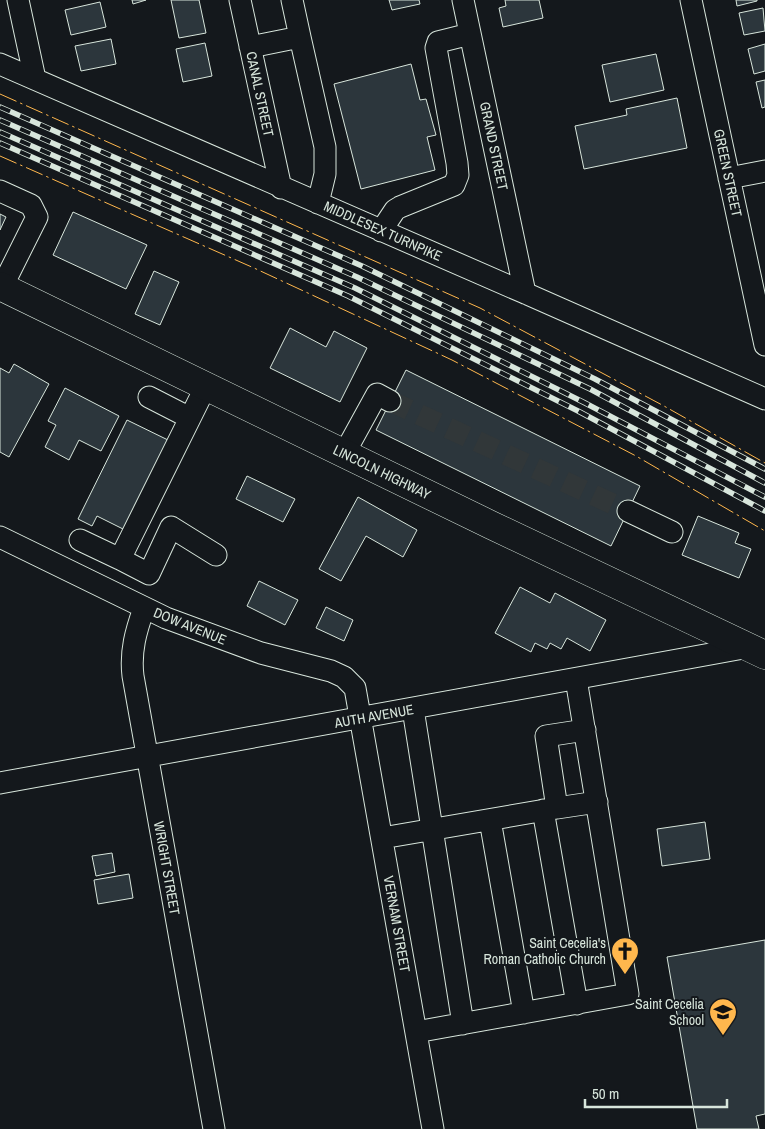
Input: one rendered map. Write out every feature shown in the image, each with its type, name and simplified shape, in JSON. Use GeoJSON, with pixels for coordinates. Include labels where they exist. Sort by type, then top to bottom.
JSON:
{"type":"FeatureCollection","features":[{"type":"Feature","properties":{"kind":"main road","name":"LINCOLN HIGHWAY"},"geometry":{"type":"LineString","coordinates":[[1,286],[491,526],[757,651]]}},
{"type":"Feature","properties":{"kind":"street"},"geometry":{"type":"LineString","coordinates":[[18,0],[36,80]]}},
{"type":"Feature","properties":{"kind":"street","name":"CANAL STREET"},"geometry":{"type":"LineString","coordinates":[[240,0],[281,188]]}},
{"type":"Feature","properties":{"kind":"street"},"geometry":{"type":"LineString","coordinates":[[292,0],[325,147],[325,174],[318,203]]}},
{"type":"Feature","properties":{"kind":"street","name":"GRAND STREET"},"geometry":{"type":"LineString","coordinates":[[463,0],[525,293]]}},
{"type":"Feature","properties":{"kind":"street","name":"GREEN STREET"},"geometry":{"type":"LineString","coordinates":[[691,0],[765,345]]}},
{"type":"Feature","properties":{"kind":"street"},"geometry":{"type":"LineString","coordinates":[[381,231],[395,210],[454,185],[457,164],[436,48],[438,42],[470,34]]}},
{"type":"Feature","properties":{"kind":"street"},"geometry":{"type":"LineString","coordinates":[[250,47],[300,37]]}},
{"type":"Feature","properties":{"kind":"street","name":"MIDDLESEX TURNPIKE"},"geometry":{"type":"LineString","coordinates":[[0,64],[765,399]]}},
{"type":"Feature","properties":{"kind":"street"},"geometry":{"type":"LineString","coordinates":[[729,178],[765,171]]}},
{"type":"Feature","properties":{"kind":"street"},"geometry":{"type":"LineString","coordinates":[[0,191],[31,205],[37,217],[1,286]]}},
{"type":"Feature","properties":{"kind":"street"},"geometry":{"type":"LineString","coordinates":[[120,558],[206,386]]}},
{"type":"Feature","properties":{"kind":"street"},"geometry":{"type":"LineString","coordinates":[[344,454],[377,394],[390,401]]}},
{"type":"Feature","properties":{"kind":"street"},"geometry":{"type":"LineString","coordinates":[[149,397],[190,418]]}},
{"type":"Feature","properties":{"kind":"street"},"geometry":{"type":"LineString","coordinates":[[628,511],[672,532]]}},
{"type":"Feature","properties":{"kind":"street"},"geometry":{"type":"LineString","coordinates":[[80,540],[120,558],[148,574],[171,527],[216,555]]}},
{"type":"Feature","properties":{"kind":"street","name":"DOW AVENUE"},"geometry":{"type":"LineString","coordinates":[[0,537],[144,608],[231,643],[291,662],[331,671],[344,677],[355,688],[360,718]]}},
{"type":"Feature","properties":{"kind":"street","name":"WRIGHT STREET"},"geometry":{"type":"LineString","coordinates":[[144,608],[135,636],[131,660],[214,1129]]}},
{"type":"Feature","properties":{"kind":"street","name":"AUTH AVENUE"},"geometry":{"type":"LineString","coordinates":[[0,783],[576,679],[757,651]]}},
{"type":"Feature","properties":{"kind":"street"},"geometry":{"type":"LineString","coordinates":[[416,1032],[628,994],[576,679]]}},
{"type":"Feature","properties":{"kind":"street"},"geometry":{"type":"LineString","coordinates":[[413,709],[463,1024]]}},
{"type":"Feature","properties":{"kind":"street","name":"VERNAM STREET"},"geometry":{"type":"LineString","coordinates":[[360,718],[433,1129]]}},
{"type":"Feature","properties":{"kind":"street"},"geometry":{"type":"LineString","coordinates":[[577,1004],[550,809],[546,736],[585,730]]}},
{"type":"Feature","properties":{"kind":"street"},"geometry":{"type":"LineString","coordinates":[[382,838],[597,802]]}},
{"type":"Feature","properties":{"kind":"street"},"geometry":{"type":"LineString","coordinates":[[490,820],[524,1013]]}},
{"type":"Feature","properties":{"kind":"building"},"geometry":{"type":"Polygon","coordinates":[[[132,0],[146,0],[133,4],[132,0]]]}},
{"type":"Feature","properties":{"kind":"building"},"geometry":{"type":"Polygon","coordinates":[[[171,0],[199,0],[206,33],[179,38],[171,0]]]}},
{"type":"Feature","properties":{"kind":"building"},"geometry":{"type":"Polygon","coordinates":[[[389,0],[419,0],[420,4],[392,10],[389,0]]]}},
{"type":"Feature","properties":{"kind":"building"},"geometry":{"type":"Polygon","coordinates":[[[505,0],[539,0],[543,18],[503,27],[499,8],[506,6],[505,0]]]}},
{"type":"Feature","properties":{"kind":"building"},"geometry":{"type":"Polygon","coordinates":[[[736,0],[757,0],[757,1],[737,6],[736,0]]]}},
{"type":"Feature","properties":{"kind":"building"},"geometry":{"type":"Polygon","coordinates":[[[100,2],[106,27],[71,35],[65,10],[100,2]]]}},
{"type":"Feature","properties":{"kind":"building"},"geometry":{"type":"Polygon","coordinates":[[[763,8],[765,31],[744,35],[739,13],[763,8]]]}},
{"type":"Feature","properties":{"kind":"building"},"geometry":{"type":"Polygon","coordinates":[[[111,39],[116,64],[81,71],[75,46],[111,39]]]}},
{"type":"Feature","properties":{"kind":"building"},"geometry":{"type":"Polygon","coordinates":[[[205,43],[212,76],[183,82],[176,49],[205,43]]]}},
{"type":"Feature","properties":{"kind":"building"},"geometry":{"type":"Polygon","coordinates":[[[765,44],[765,71],[754,74],[748,49],[765,44]]]}},
{"type":"Feature","properties":{"kind":"building"},"geometry":{"type":"Polygon","coordinates":[[[656,54],[664,90],[610,102],[602,65],[656,54]]]}},
{"type":"Feature","properties":{"kind":"building"},"geometry":{"type":"Polygon","coordinates":[[[411,64],[420,100],[426,99],[436,135],[427,137],[435,170],[361,189],[334,84],[411,64]]]}},
{"type":"Feature","properties":{"kind":"building"},"geometry":{"type":"Polygon","coordinates":[[[765,80],[765,107],[762,108],[756,82],[765,80]]]}},
{"type":"Feature","properties":{"kind":"building"},"geometry":{"type":"Polygon","coordinates":[[[677,98],[687,148],[584,169],[575,126],[627,115],[626,109],[677,98]]]}},
{"type":"Feature","properties":{"kind":"building"},"geometry":{"type":"Polygon","coordinates":[[[73,212],[147,245],[126,289],[53,255],[73,212]]]}},
{"type":"Feature","properties":{"kind":"building"},"geometry":{"type":"Polygon","coordinates":[[[0,214],[6,217],[0,230],[0,214]]]}},
{"type":"Feature","properties":{"kind":"building"},"geometry":{"type":"Polygon","coordinates":[[[154,271],[179,282],[160,325],[135,314],[154,271]]]}},
{"type":"Feature","properties":{"kind":"building"},"geometry":{"type":"Polygon","coordinates":[[[290,328],[326,347],[334,331],[367,348],[340,402],[270,368],[290,328]]]}},
{"type":"Feature","properties":{"kind":"building"},"geometry":{"type":"Polygon","coordinates":[[[14,364],[49,384],[9,457],[0,452],[0,368],[9,373],[14,364]]]}},
{"type":"Feature","properties":{"kind":"building"},"geometry":{"type":"Polygon","coordinates":[[[406,370],[640,486],[611,546],[376,430],[406,370]]]}},
{"type":"Feature","properties":{"kind":"building"},"geometry":{"type":"Polygon","coordinates":[[[65,388],[119,416],[101,451],[79,440],[69,460],[45,447],[56,425],[48,421],[65,388]]]}},
{"type":"Feature","properties":{"kind":"building"},"geometry":{"type":"Polygon","coordinates":[[[127,420],[170,441],[125,530],[97,516],[92,526],[78,519],[127,420]]]}},
{"type":"Feature","properties":{"kind":"building"},"geometry":{"type":"Polygon","coordinates":[[[247,476],[295,499],[283,522],[236,499],[247,476]]]}},
{"type":"Feature","properties":{"kind":"building"},"geometry":{"type":"Polygon","coordinates":[[[358,497],[417,530],[403,557],[366,536],[341,581],[319,569],[358,497]]]}},
{"type":"Feature","properties":{"kind":"building"},"geometry":{"type":"Polygon","coordinates":[[[698,516],[739,533],[735,543],[751,549],[739,578],[682,555],[698,516]]]}},
{"type":"Feature","properties":{"kind":"building"},"geometry":{"type":"Polygon","coordinates":[[[259,581],[298,600],[285,625],[247,606],[259,581]]]}},
{"type":"Feature","properties":{"kind":"building"},"geometry":{"type":"Polygon","coordinates":[[[520,587],[550,603],[555,593],[606,620],[590,651],[567,638],[561,649],[550,643],[547,649],[535,643],[531,652],[495,633],[520,587]]]}},
{"type":"Feature","properties":{"kind":"building"},"geometry":{"type":"Polygon","coordinates":[[[326,607],[353,620],[344,641],[316,628],[326,607]]]}},
{"type":"Feature","properties":{"kind":"building"},"geometry":{"type":"Polygon","coordinates":[[[705,822],[710,859],[662,866],[657,829],[705,822]]]}},
{"type":"Feature","properties":{"kind":"building"},"geometry":{"type":"Polygon","coordinates":[[[112,853],[115,872],[96,876],[92,856],[112,853]]]}},
{"type":"Feature","properties":{"kind":"building"},"geometry":{"type":"Polygon","coordinates":[[[129,874],[133,898],[98,904],[94,880],[129,874]]]}},
{"type":"Feature","properties":{"kind":"building","name":"Saint Cecelia School"},"geometry":{"type":"Polygon","coordinates":[[[765,940],[765,1114],[756,1116],[759,1129],[697,1129],[667,957],[765,940]]]}},
{"type":"Feature","properties":{"kind":"tunnel"},"geometry":{"type":"LineString","coordinates":[[390,401],[628,511]]}},
{"type":"Feature","properties":{"kind":"railway"},"geometry":{"type":"LineString","coordinates":[[0,107],[362,266],[595,379],[765,469]]}},
{"type":"Feature","properties":{"kind":"railway"},"geometry":{"type":"LineString","coordinates":[[0,120],[357,277],[590,389],[765,483]]}},
{"type":"Feature","properties":{"kind":"railway"},"geometry":{"type":"LineString","coordinates":[[0,132],[355,288],[585,403],[765,497]]}},
{"type":"Feature","properties":{"kind":"railway"},"geometry":{"type":"LineString","coordinates":[[0,143],[348,296],[578,411],[765,511]]}},
{"type":"Feature","properties":{"kind":"power"},"geometry":{"type":"LineString","coordinates":[[0,94],[480,308],[664,406],[765,463]]}},
{"type":"Feature","properties":{"kind":"power"},"geometry":{"type":"LineString","coordinates":[[0,156],[254,268],[452,360],[636,456],[765,531]]}},
{"type":"Feature","properties":{"kind":"place","name":"Saint Cecelia's Roman Catholic Church"},"geometry":{"type":"Point","coordinates":[625,975]}},
{"type":"Feature","properties":{"kind":"place","name":"Saint Cecelia School"},"geometry":{"type":"Point","coordinates":[723,1036]}}]}
